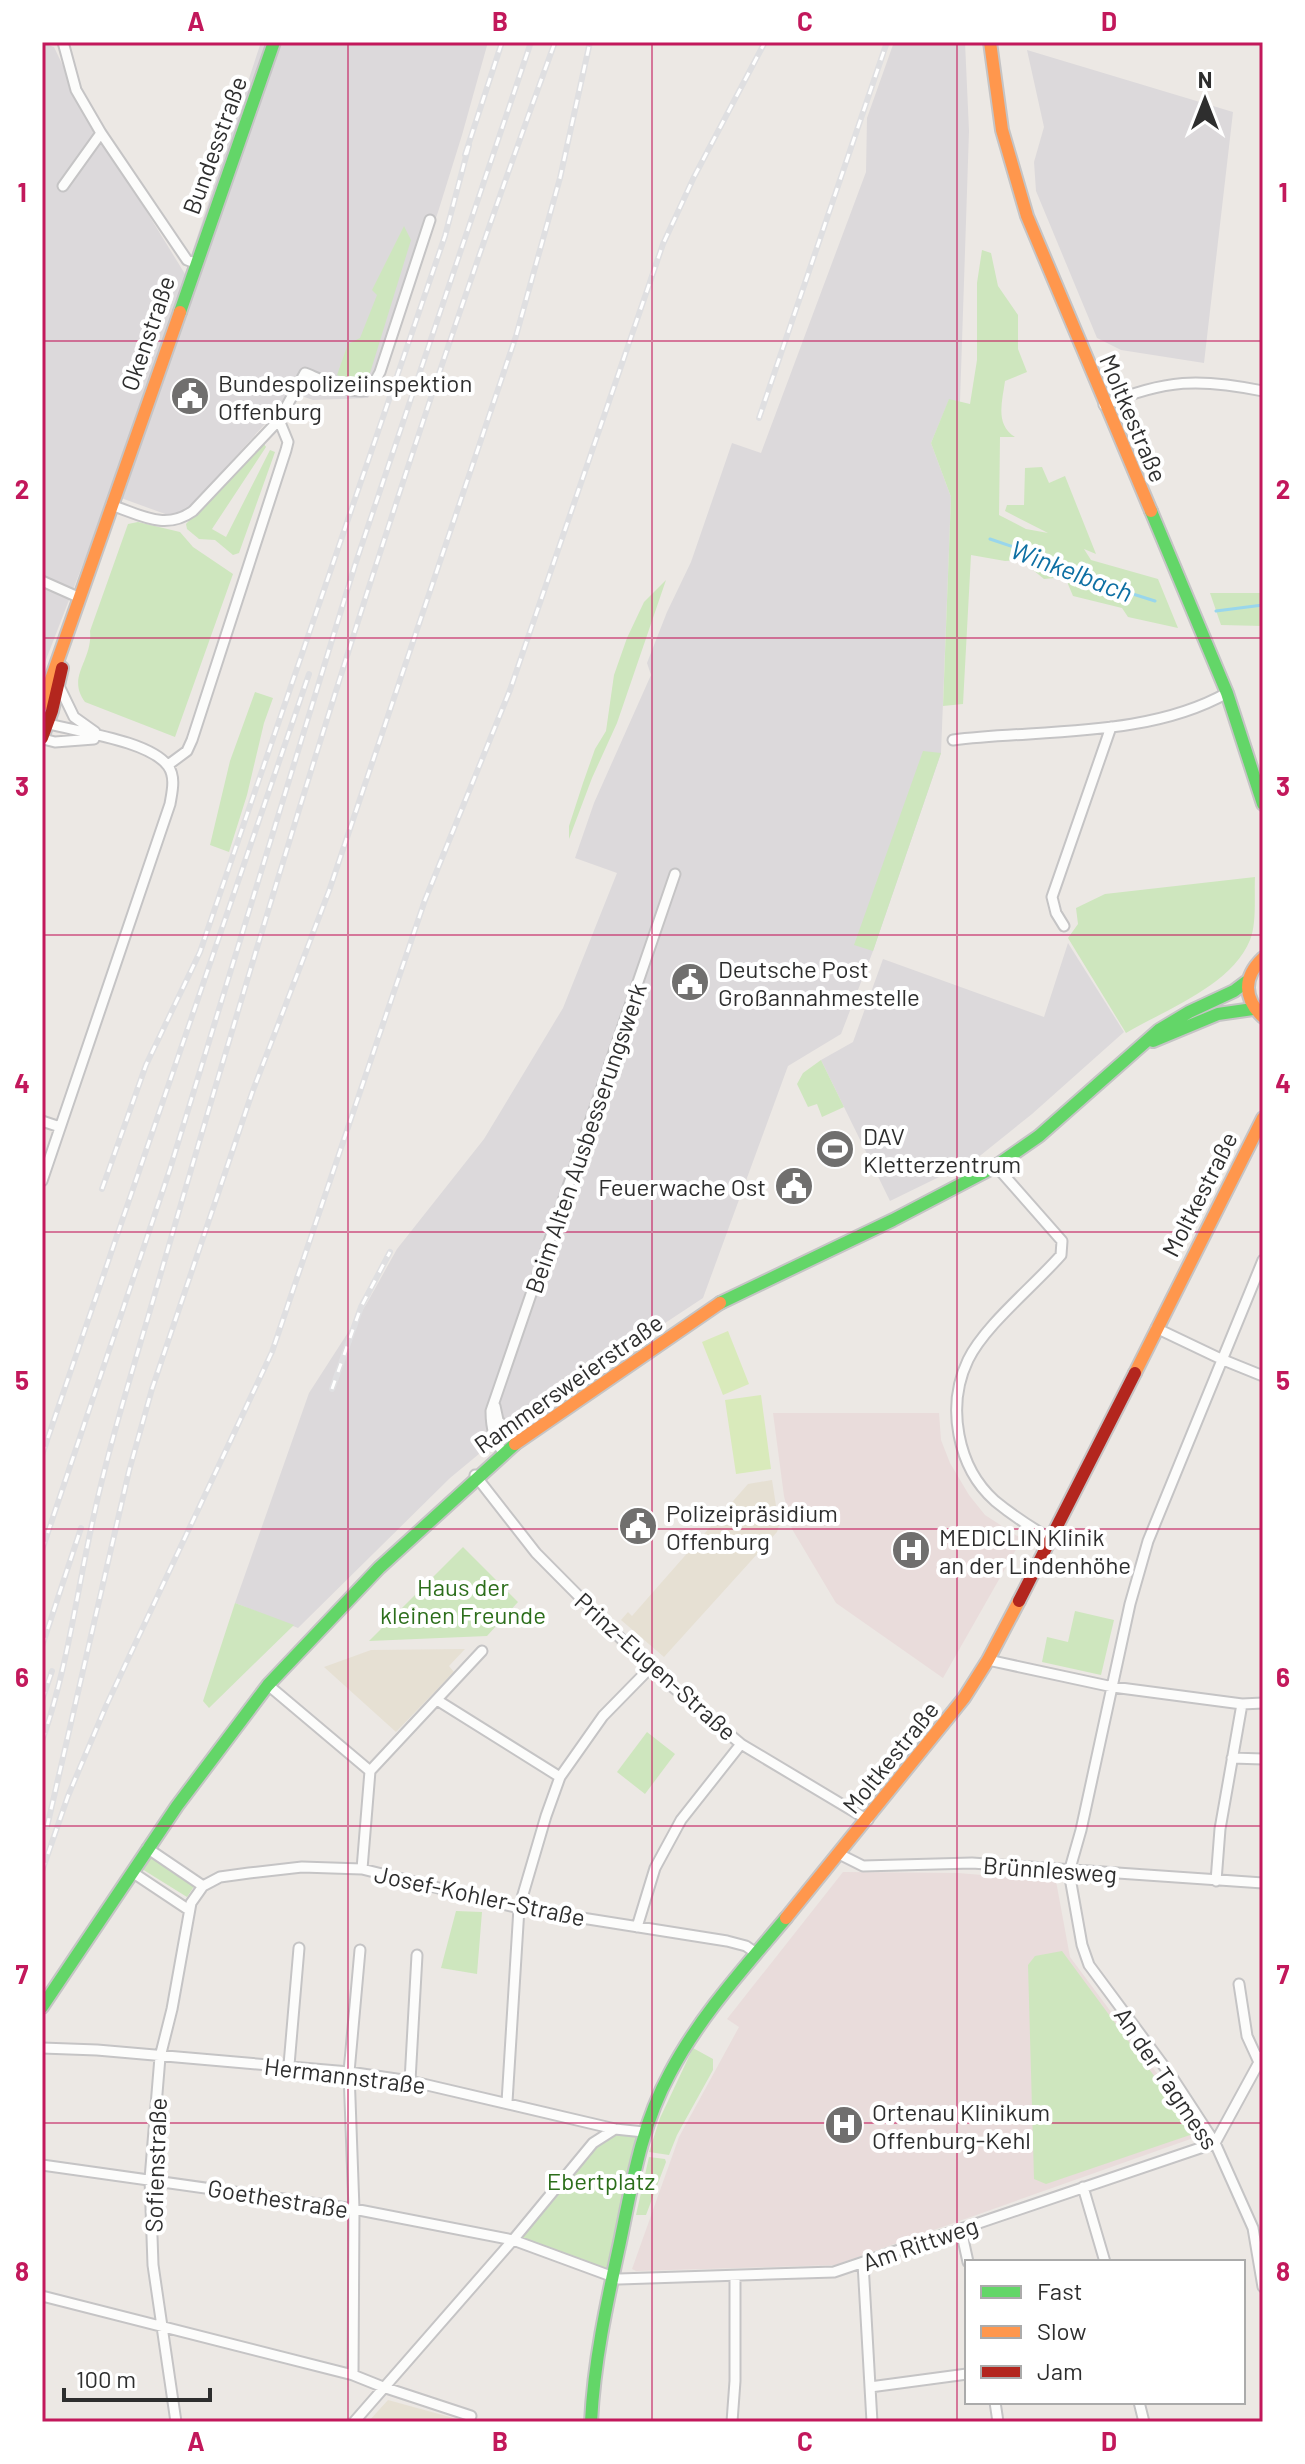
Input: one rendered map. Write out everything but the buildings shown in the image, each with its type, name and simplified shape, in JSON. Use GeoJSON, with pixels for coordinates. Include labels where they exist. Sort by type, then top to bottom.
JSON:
{"type":"FeatureCollection","features":[{"type":"Feature","properties":{"kind":"street","name":"Okenstraße"},"geometry":{"type":"LineString","coordinates":[[42,705],[195,263],[187,260],[101,133],[76,90],[63,42]]}},
{"type":"Feature","properties":{"kind":"street","name":"Bundesstraße"},"geometry":{"type":"LineString","coordinates":[[195,263],[274,42]]}},
{"type":"Feature","properties":{"kind":"street","name":"Moltkestraße"},"geometry":{"type":"LineString","coordinates":[[990,42],[997,115],[1007,155],[1042,254],[1227,693],[1263,804]]}},
{"type":"Feature","properties":{"kind":"street"},"geometry":{"type":"LineString","coordinates":[[63,186],[101,133]]}},
{"type":"Feature","properties":{"kind":"street"},"geometry":{"type":"LineString","coordinates":[[111,505],[159,521],[171,522],[183,518],[279,420],[305,373],[348,390],[371,388],[380,372],[430,220]]}},
{"type":"Feature","properties":{"kind":"street"},"geometry":{"type":"LineString","coordinates":[[1104,405],[1150,388],[1181,382],[1219,382],[1263,391]]}},
{"type":"Feature","properties":{"kind":"street"},"geometry":{"type":"LineString","coordinates":[[168,765],[187,751],[192,740],[282,463],[288,442],[279,420]]}},
{"type":"Feature","properties":{"kind":"street"},"geometry":{"type":"LineString","coordinates":[[42,581],[78,597]]}},
{"type":"Feature","properties":{"kind":"street","name":"Okenstraße"},"geometry":{"type":"LineString","coordinates":[[42,740],[50,686]]}},
{"type":"Feature","properties":{"kind":"street"},"geometry":{"type":"LineString","coordinates":[[50,686],[74,717],[105,738]]}},
{"type":"Feature","properties":{"kind":"street"},"geometry":{"type":"LineString","coordinates":[[953,740],[989,735],[1059,734],[1111,727],[1173,715],[1227,693]]}},
{"type":"Feature","properties":{"kind":"street"},"geometry":{"type":"LineString","coordinates":[[42,1181],[170,804],[173,785],[168,765],[154,754],[45,723]]}},
{"type":"Feature","properties":{"kind":"street"},"geometry":{"type":"LineString","coordinates":[[1064,926],[1056,913],[1052,897],[1111,727]]}},
{"type":"Feature","properties":{"kind":"street"},"geometry":{"type":"LineString","coordinates":[[42,740],[55,742],[105,738]]}},
{"type":"Feature","properties":{"kind":"street","name":"Beim Alten Ausbesserungswerk"},"geometry":{"type":"LineString","coordinates":[[503,1452],[497,1445],[491,1426],[491,1411],[675,874]]}},
{"type":"Feature","properties":{"kind":"street"},"geometry":{"type":"LineString","coordinates":[[1260,1015],[1247,996],[1246,982],[1252,968],[1263,958]]}},
{"type":"Feature","properties":{"kind":"street","name":"Rammersweierstraße"},"geometry":{"type":"LineString","coordinates":[[42,2007],[147,1848],[268,1685],[379,1568],[475,1475],[503,1452],[724,1300],[893,1220],[996,1166],[1039,1136],[1169,1024],[1246,982]]}},
{"type":"Feature","properties":{"kind":"street","name":"Rammersweierstraße"},"geometry":{"type":"LineString","coordinates":[[1146,1044],[1218,1014],[1260,1015]]}},
{"type":"Feature","properties":{"kind":"street","name":"Moltkestraße"},"geometry":{"type":"LineString","coordinates":[[591,2422],[593,2380],[644,2132],[669,2074],[706,2014],[868,1820],[964,1698],[988,1660],[1263,1118]]}},
{"type":"Feature","properties":{"kind":"street"},"geometry":{"type":"LineString","coordinates":[[42,1121],[60,1127]]}},
{"type":"Feature","properties":{"kind":"street"},"geometry":{"type":"LineString","coordinates":[[996,1166],[1062,1241],[1061,1255],[998,1321],[968,1360],[956,1408],[957,1425],[968,1461],[994,1500],[1051,1539]]}},
{"type":"Feature","properties":{"kind":"street"},"geometry":{"type":"LineString","coordinates":[[1069,1872],[1130,1604],[1148,1541],[1263,1260]]}},
{"type":"Feature","properties":{"kind":"street"},"geometry":{"type":"LineString","coordinates":[[1156,1328],[1263,1376]]}},
{"type":"Feature","properties":{"kind":"street"},"geometry":{"type":"LineString","coordinates":[[494,1402],[498,1420],[517,1443]]}},
{"type":"Feature","properties":{"kind":"street","name":"Prinz-Eugen-Straße"},"geometry":{"type":"LineString","coordinates":[[475,1475],[536,1553],[650,1668],[741,1744],[868,1820]]}},
{"type":"Feature","properties":{"kind":"street"},"geometry":{"type":"LineString","coordinates":[[362,1869],[370,1771],[482,1651]]}},
{"type":"Feature","properties":{"kind":"street"},"geometry":{"type":"LineString","coordinates":[[988,1660],[1113,1687],[1242,1704],[1263,1703]]}},
{"type":"Feature","properties":{"kind":"street"},"geometry":{"type":"LineString","coordinates":[[507,2102],[519,1908],[560,1777],[603,1716],[650,1668]]}},
{"type":"Feature","properties":{"kind":"street"},"geometry":{"type":"LineString","coordinates":[[268,1685],[370,1771]]}},
{"type":"Feature","properties":{"kind":"street"},"geometry":{"type":"LineString","coordinates":[[437,1700],[560,1777]]}},
{"type":"Feature","properties":{"kind":"street"},"geometry":{"type":"LineString","coordinates":[[1216,1881],[1220,1829],[1242,1704]]}},
{"type":"Feature","properties":{"kind":"street"},"geometry":{"type":"LineString","coordinates":[[637,1927],[655,1868],[681,1820],[741,1744]]}},
{"type":"Feature","properties":{"kind":"street"},"geometry":{"type":"LineString","coordinates":[[1232,1758],[1263,1759]]}},
{"type":"Feature","properties":{"kind":"street"},"geometry":{"type":"LineString","coordinates":[[132,1872],[189,1910],[203,1886],[147,1848]]}},
{"type":"Feature","properties":{"kind":"street","name":"Brünnlesweg"},"geometry":{"type":"LineString","coordinates":[[839,1854],[863,1866],[972,1863],[1263,1883]]}},
{"type":"Feature","properties":{"kind":"street","name":"Josef-Kohler-Straße"},"geometry":{"type":"LineString","coordinates":[[203,1886],[220,1877],[263,1871],[302,1867],[362,1869],[519,1908],[727,1941],[746,1946],[756,1953]]}},
{"type":"Feature","properties":{"kind":"street","name":"An der Tagmess"},"geometry":{"type":"LineString","coordinates":[[1069,1872],[1082,1945],[1089,1965],[1172,2077],[1215,2143],[1253,2228],[1263,2287]]}},
{"type":"Feature","properties":{"kind":"street","name":"Sofienstraße"},"geometry":{"type":"LineString","coordinates":[[176,2422],[153,2265],[150,2179],[160,2057],[172,2009],[189,1910]]}},
{"type":"Feature","properties":{"kind":"street"},"geometry":{"type":"LineString","coordinates":[[289,2065],[299,1948]]}},
{"type":"Feature","properties":{"kind":"street"},"geometry":{"type":"LineString","coordinates":[[353,2375],[354,2209],[349,2072],[360,1950]]}},
{"type":"Feature","properties":{"kind":"street"},"geometry":{"type":"LineString","coordinates":[[410,2081],[417,1955]]}},
{"type":"Feature","properties":{"kind":"street"},"geometry":{"type":"LineString","coordinates":[[1215,2143],[1261,2058],[1247,2036],[1239,1984]]}},
{"type":"Feature","properties":{"kind":"street","name":"Hermannstraße"},"geometry":{"type":"LineString","coordinates":[[42,2048],[349,2072],[410,2081],[615,2129],[644,2132]]}},
{"type":"Feature","properties":{"kind":"street"},"geometry":{"type":"LineString","coordinates":[[354,2422],[593,2143],[615,2129]]}},
{"type":"Feature","properties":{"kind":"street","name":"Am Rittweg"},"geometry":{"type":"LineString","coordinates":[[614,2277],[834,2272],[1215,2143]]}},
{"type":"Feature","properties":{"kind":"street","name":"Goethestraße"},"geometry":{"type":"LineString","coordinates":[[42,2165],[354,2209],[513,2240]]}},
{"type":"Feature","properties":{"kind":"street"},"geometry":{"type":"LineString","coordinates":[[1083,2187],[1104,2260]]}},
{"type":"Feature","properties":{"kind":"street"},"geometry":{"type":"LineString","coordinates":[[961,2230],[968,2260]]}},
{"type":"Feature","properties":{"kind":"street"},"geometry":{"type":"LineString","coordinates":[[513,2240],[614,2277]]}},
{"type":"Feature","properties":{"kind":"street"},"geometry":{"type":"LineString","coordinates":[[863,2263],[872,2422]]}},
{"type":"Feature","properties":{"kind":"street"},"geometry":{"type":"LineString","coordinates":[[732,2422],[735,2276]]}},
{"type":"Feature","properties":{"kind":"street"},"geometry":{"type":"LineString","coordinates":[[42,2296],[353,2375],[471,2416]]}},
{"type":"Feature","properties":{"kind":"street"},"geometry":{"type":"LineString","coordinates":[[870,2387],[965,2374]]}},
{"type":"Feature","properties":{"kind":"shaded area"},"geometry":{"type":"Polygon","coordinates":[[[261,42],[488,42],[438,212],[387,359],[368,398],[313,400],[293,393],[179,519],[110,494],[42,670],[42,43],[54,47],[84,110],[185,274],[261,42]]]}},
{"type":"Feature","properties":{"kind":"shaded area"},"geometry":{"type":"Polygon","coordinates":[[[894,42],[965,42],[969,131],[960,402],[949,400],[931,443],[951,497],[941,753],[841,1034],[788,1066],[703,1298],[527,1414],[450,1478],[298,1628],[235,1603],[309,1393],[367,1303],[397,1249],[484,1139],[563,1008],[617,873],[575,858],[594,803],[651,675],[647,663],[691,562],[732,443],[761,453],[866,172],[867,118],[894,42]]]}},
{"type":"Feature","properties":{"kind":"shaded area"},"geometry":{"type":"Polygon","coordinates":[[[1027,50],[1233,112],[1204,363],[1121,350],[1097,338],[1036,191],[1034,162],[1044,127],[1027,50]]]}},
{"type":"Feature","properties":{"kind":"shaded area"},"geometry":{"type":"Polygon","coordinates":[[[1068,943],[1124,1032],[976,1159],[890,1201],[821,1060],[853,1042],[883,959],[1044,1017],[1068,943]]]}},
{"type":"Feature","properties":{"kind":"shaded area","name":"MEDICLIN Klinik an der Lindenhöhe"},"geometry":{"type":"Polygon","coordinates":[[[773,1413],[939,1413],[941,1440],[950,1463],[969,1495],[985,1515],[1022,1539],[943,1678],[836,1603],[792,1529],[784,1496],[773,1413]]]}},
{"type":"Feature","properties":{"kind":"shaded area"},"geometry":{"type":"Polygon","coordinates":[[[772,1480],[779,1525],[777,1532],[664,1657],[621,1620],[628,1612],[632,1616],[748,1484],[772,1480]]]}},
{"type":"Feature","properties":{"kind":"shaded area","name":"Haus der kleinen Freunde"},"geometry":{"type":"Polygon","coordinates":[[[465,1649],[449,1666],[454,1672],[396,1732],[324,1667],[371,1650],[465,1649]]]}},
{"type":"Feature","properties":{"kind":"shaded area"},"geometry":{"type":"Polygon","coordinates":[[[843,1872],[958,1873],[1056,1881],[1070,1957],[1200,2131],[1199,2136],[835,2265],[632,2269],[679,2137],[739,2027],[727,2019],[843,1872]]]}},
{"type":"Feature","properties":{"kind":"shaded area"},"geometry":{"type":"Polygon","coordinates":[[[388,2400],[468,2422],[368,2422],[388,2400]]]}},
{"type":"Feature","properties":{"kind":"green space"},"geometry":{"type":"Polygon","coordinates":[[[404,226],[411,240],[370,373],[354,381],[337,375],[348,344],[360,338],[377,295],[372,290],[404,226]]]}},
{"type":"Feature","properties":{"kind":"green space"},"geometry":{"type":"Polygon","coordinates":[[[982,250],[991,253],[998,286],[1018,315],[1018,349],[1027,372],[1005,381],[1002,419],[1015,437],[1000,437],[999,515],[1026,529],[1048,533],[1005,511],[1007,505],[1024,505],[1025,468],[1042,467],[1049,483],[1065,476],[1096,554],[1084,549],[1091,560],[1158,579],[1178,628],[1128,617],[1122,608],[1073,596],[1065,577],[1044,579],[1021,560],[1005,561],[971,555],[963,704],[943,706],[951,497],[931,443],[949,399],[970,404],[977,360],[977,283],[982,250]]]}},
{"type":"Feature","properties":{"kind":"green space"},"geometry":{"type":"Polygon","coordinates":[[[263,442],[266,447],[212,529],[226,537],[270,450],[275,452],[239,553],[233,555],[215,540],[199,539],[187,529],[186,524],[263,442]]]}},
{"type":"Feature","properties":{"kind":"green space"},"geometry":{"type":"Polygon","coordinates":[[[138,522],[180,532],[193,547],[233,574],[175,737],[85,702],[78,684],[88,651],[90,631],[128,524],[138,522]]]}},
{"type":"Feature","properties":{"kind":"green space"},"geometry":{"type":"Polygon","coordinates":[[[666,580],[617,723],[569,839],[569,826],[583,783],[595,749],[606,731],[614,675],[627,638],[644,602],[666,580]]]}},
{"type":"Feature","properties":{"kind":"green space"},"geometry":{"type":"Polygon","coordinates":[[[1210,593],[1263,593],[1263,626],[1221,625],[1210,593]]]}},
{"type":"Feature","properties":{"kind":"green space"},"geometry":{"type":"Polygon","coordinates":[[[255,692],[273,698],[229,852],[210,845],[230,761],[255,692]]]}},
{"type":"Feature","properties":{"kind":"green space"},"geometry":{"type":"Polygon","coordinates":[[[923,751],[941,753],[873,951],[854,945],[923,751]]]}},
{"type":"Feature","properties":{"kind":"green space"},"geometry":{"type":"Polygon","coordinates":[[[1255,877],[1254,926],[1241,956],[1214,983],[1126,1033],[1068,938],[1078,924],[1076,908],[1105,894],[1255,877]]]}},
{"type":"Feature","properties":{"kind":"green space"},"geometry":{"type":"Polygon","coordinates":[[[821,1060],[844,1107],[822,1117],[817,1104],[808,1107],[797,1084],[803,1073],[821,1060]]]}},
{"type":"Feature","properties":{"kind":"green space"},"geometry":{"type":"Polygon","coordinates":[[[728,1331],[749,1384],[723,1395],[702,1342],[728,1331]]]}},
{"type":"Feature","properties":{"kind":"green space"},"geometry":{"type":"Polygon","coordinates":[[[761,1395],[771,1469],[736,1474],[725,1400],[761,1395]]]}},
{"type":"Feature","properties":{"kind":"green space","name":"Haus der kleinen Freunde"},"geometry":{"type":"Polygon","coordinates":[[[463,1547],[518,1602],[487,1636],[369,1641],[463,1547]]]}},
{"type":"Feature","properties":{"kind":"green space"},"geometry":{"type":"Polygon","coordinates":[[[235,1603],[294,1625],[209,1708],[203,1701],[235,1603]]]}},
{"type":"Feature","properties":{"kind":"green space"},"geometry":{"type":"Polygon","coordinates":[[[1075,1611],[1114,1620],[1101,1675],[1042,1662],[1047,1637],[1068,1642],[1075,1611]]]}},
{"type":"Feature","properties":{"kind":"green space"},"geometry":{"type":"Polygon","coordinates":[[[647,1732],[675,1754],[645,1794],[617,1772],[647,1732]]]}},
{"type":"Feature","properties":{"kind":"green space"},"geometry":{"type":"Polygon","coordinates":[[[150,1856],[195,1885],[187,1897],[142,1869],[150,1856]]]}},
{"type":"Feature","properties":{"kind":"green space"},"geometry":{"type":"Polygon","coordinates":[[[456,1911],[482,1912],[477,1974],[441,1968],[456,1911]]]}},
{"type":"Feature","properties":{"kind":"green space"},"geometry":{"type":"Polygon","coordinates":[[[1062,1951],[1194,2130],[1193,2134],[1046,2184],[1034,2179],[1028,1965],[1035,1956],[1062,1951]]]}},
{"type":"Feature","properties":{"kind":"green space"},"geometry":{"type":"Polygon","coordinates":[[[693,2048],[713,2059],[713,2070],[669,2155],[649,2152],[660,2118],[693,2048]]]}},
{"type":"Feature","properties":{"kind":"green space","name":"Ebertplatz"},"geometry":{"type":"Polygon","coordinates":[[[615,2129],[644,2132],[614,2277],[513,2240],[593,2143],[615,2129]]]}},
{"type":"Feature","properties":{"kind":"green space"},"geometry":{"type":"Polygon","coordinates":[[[649,2157],[665,2159],[666,2162],[646,2215],[636,2215],[649,2157]]]}},
{"type":"Feature","properties":{"kind":"waterway","name":"Winkelbach"},"geometry":{"type":"LineString","coordinates":[[990,539],[1064,564],[1098,583],[1155,601]]}},
{"type":"Feature","properties":{"kind":"waterway","name":"Winkelbach"},"geometry":{"type":"LineString","coordinates":[[1216,611],[1263,605]]}},
{"type":"Feature","properties":{"kind":"railway"},"geometry":{"type":"LineString","coordinates":[[465,155],[502,42]]}},
{"type":"Feature","properties":{"kind":"railway"},"geometry":{"type":"LineString","coordinates":[[42,1550],[170,1169],[355,565],[531,42]]}},
{"type":"Feature","properties":{"kind":"railway"},"geometry":{"type":"LineString","coordinates":[[42,1741],[65,1660],[114,1433],[250,971],[396,504],[555,42]]}},
{"type":"Feature","properties":{"kind":"railway"},"geometry":{"type":"LineString","coordinates":[[47,1827],[129,1471],[152,1389],[252,1093],[329,891],[516,336],[560,178],[590,42]]}},
{"type":"Feature","properties":{"kind":"railway"},"geometry":{"type":"LineString","coordinates":[[42,1871],[68,1796],[106,1706],[272,1352],[425,900],[510,690],[663,244],[694,177],[765,42]]}},
{"type":"Feature","properties":{"kind":"railway"},"geometry":{"type":"LineString","coordinates":[[759,418],[887,42]]}},
{"type":"Feature","properties":{"kind":"railway"},"geometry":{"type":"LineString","coordinates":[[102,1189],[146,1065],[200,952],[445,236],[469,145]]}},
{"type":"Feature","properties":{"kind":"railway"},"geometry":{"type":"LineString","coordinates":[[42,1455],[309,674]]}},
{"type":"Feature","properties":{"kind":"railway"},"geometry":{"type":"LineString","coordinates":[[332,1389],[361,1307],[390,1252]]}},
{"type":"Feature","properties":{"kind":"railway"},"geometry":{"type":"LineString","coordinates":[[42,1646],[81,1528]]}},
{"type":"Feature","properties":{"kind":"railway"},"geometry":{"type":"LineString","coordinates":[[42,1700],[52,1671]]}},
{"type":"Feature","properties":{"kind":"traffic: fast"},"geometry":{"type":"LineString","coordinates":[[180,312],[274,42]]}},
{"type":"Feature","properties":{"kind":"traffic: fast"},"geometry":{"type":"LineString","coordinates":[[1151,511],[1227,693],[1263,804]]}},
{"type":"Feature","properties":{"kind":"traffic: fast"},"geometry":{"type":"LineString","coordinates":[[720,1303],[893,1220],[996,1166],[1039,1136],[1159,1030],[1246,982]]}},
{"type":"Feature","properties":{"kind":"traffic: fast"},"geometry":{"type":"LineString","coordinates":[[1153,1041],[1218,1014],[1253,1009]]}},
{"type":"Feature","properties":{"kind":"traffic: fast"},"geometry":{"type":"LineString","coordinates":[[42,2007],[177,1806],[268,1685],[379,1568],[515,1444]]}},
{"type":"Feature","properties":{"kind":"traffic: fast"},"geometry":{"type":"LineString","coordinates":[[591,2422],[606,2309],[633,2177],[660,2093],[695,2032],[786,1918]]}},
{"type":"Feature","properties":{"kind":"traffic: slow"},"geometry":{"type":"LineString","coordinates":[[990,42],[1002,130],[1027,216],[1151,511]]}},
{"type":"Feature","properties":{"kind":"traffic: slow"},"geometry":{"type":"LineString","coordinates":[[42,705],[180,312]]}},
{"type":"Feature","properties":{"kind":"traffic: slow"},"geometry":{"type":"LineString","coordinates":[[1263,958],[1256,965],[1248,988],[1256,1010],[1263,1017]]}},
{"type":"Feature","properties":{"kind":"traffic: slow"},"geometry":{"type":"LineString","coordinates":[[1135,1373],[1263,1118]]}},
{"type":"Feature","properties":{"kind":"traffic: slow"},"geometry":{"type":"LineString","coordinates":[[515,1444],[720,1303]]}},
{"type":"Feature","properties":{"kind":"traffic: slow"},"geometry":{"type":"LineString","coordinates":[[786,1918],[964,1698],[1019,1601]]}},
{"type":"Feature","properties":{"kind":"traffic: jam"},"geometry":{"type":"LineString","coordinates":[[42,738],[62,668]]}},
{"type":"Feature","properties":{"kind":"traffic: jam"},"geometry":{"type":"LineString","coordinates":[[1019,1601],[1135,1373]]}},
{"type":"Feature","properties":{"kind":"place","name":"Bundespolizeiinspektion Offenburg"},"geometry":{"type":"Point","coordinates":[190,396]}},
{"type":"Feature","properties":{"kind":"place","name":"Deutsche Post Großannahmestelle"},"geometry":{"type":"Point","coordinates":[690,982]}},
{"type":"Feature","properties":{"kind":"place","name":"DAV Kletterzentrum"},"geometry":{"type":"Point","coordinates":[835,1149]}},
{"type":"Feature","properties":{"kind":"place","name":"Feuerwache Ost"},"geometry":{"type":"Point","coordinates":[794,1186]}},
{"type":"Feature","properties":{"kind":"place","name":"Polizeipräsidium Offenburg"},"geometry":{"type":"Point","coordinates":[638,1526]}},
{"type":"Feature","properties":{"kind":"place","name":"MEDICLIN Klinik an der Lindenhöhe"},"geometry":{"type":"Point","coordinates":[911,1550]}},
{"type":"Feature","properties":{"kind":"place","name":"Ortenau Klinikum Offenburg-Kehl"},"geometry":{"type":"Point","coordinates":[844,2125]}}]}
